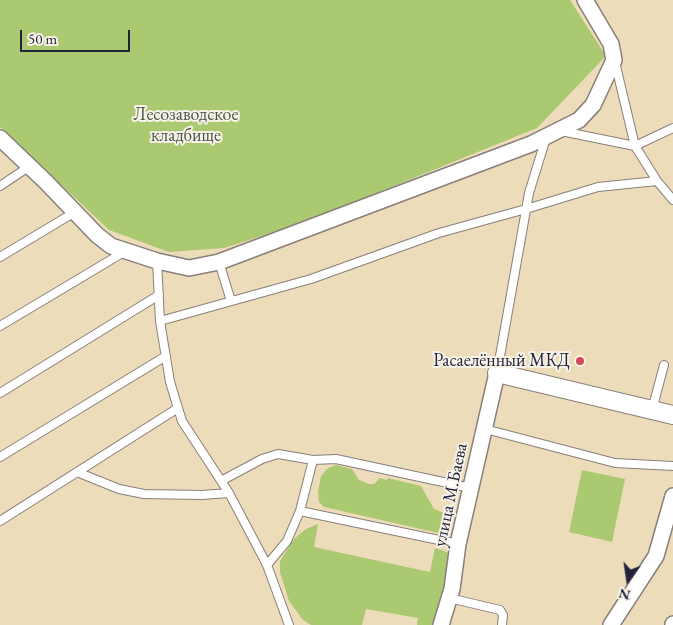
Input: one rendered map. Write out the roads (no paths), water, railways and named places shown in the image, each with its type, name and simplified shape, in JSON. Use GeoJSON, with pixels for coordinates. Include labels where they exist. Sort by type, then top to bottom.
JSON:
{"type":"FeatureCollection","features":[{"type":"Feature","properties":{"kind":"street"},"geometry":{"type":"LineString","coordinates":[[0,138],[97,235],[111,246],[157,261],[189,268],[219,262],[531,144],[579,120],[593,106],[614,60],[611,44],[585,0]]}},
{"type":"Feature","properties":{"kind":"street"},"geometry":{"type":"LineString","coordinates":[[497,373],[673,415]]}},
{"type":"Feature","properties":{"kind":"street","name":"улица М.Баева"},"geometry":{"type":"LineString","coordinates":[[441,625],[452,589],[458,544],[497,373]]}},
{"type":"Feature","properties":{"kind":"street"},"geometry":{"type":"LineString","coordinates":[[611,625],[656,556],[673,496]]}},
{"type":"Feature","properties":{"kind":"lane"},"geometry":{"type":"LineString","coordinates":[[614,60],[635,146],[657,182],[673,200]]}},
{"type":"Feature","properties":{"kind":"lane"},"geometry":{"type":"LineString","coordinates":[[497,373],[529,193],[553,133],[635,146],[673,128]]}},
{"type":"Feature","properties":{"kind":"lane"},"geometry":{"type":"LineString","coordinates":[[0,186],[30,166]]}},
{"type":"Feature","properties":{"kind":"lane"},"geometry":{"type":"LineString","coordinates":[[160,321],[311,279],[440,232],[598,187],[657,182]]}},
{"type":"Feature","properties":{"kind":"lane"},"geometry":{"type":"LineString","coordinates":[[0,257],[75,212]]}},
{"type":"Feature","properties":{"kind":"lane"},"geometry":{"type":"LineString","coordinates":[[0,326],[126,251]]}},
{"type":"Feature","properties":{"kind":"lane"},"geometry":{"type":"LineString","coordinates":[[157,261],[160,321],[170,382],[182,421],[229,492],[267,565],[289,625]]}},
{"type":"Feature","properties":{"kind":"lane"},"geometry":{"type":"LineString","coordinates":[[219,262],[231,301]]}},
{"type":"Feature","properties":{"kind":"lane"},"geometry":{"type":"LineString","coordinates":[[0,393],[159,295]]}},
{"type":"Feature","properties":{"kind":"lane"},"geometry":{"type":"LineString","coordinates":[[0,457],[166,356]]}},
{"type":"Feature","properties":{"kind":"lane"},"geometry":{"type":"LineString","coordinates":[[652,410],[664,365]]}},
{"type":"Feature","properties":{"kind":"lane"},"geometry":{"type":"LineString","coordinates":[[0,521],[178,408]]}},
{"type":"Feature","properties":{"kind":"lane"},"geometry":{"type":"LineString","coordinates":[[485,428],[615,463],[673,466]]}},
{"type":"Feature","properties":{"kind":"lane"},"geometry":{"type":"LineString","coordinates":[[222,481],[262,458],[278,454],[313,460],[336,459],[471,488]]}},
{"type":"Feature","properties":{"kind":"lane"},"geometry":{"type":"LineString","coordinates":[[267,565],[287,541],[300,510],[313,460]]}},
{"type":"Feature","properties":{"kind":"lane"},"geometry":{"type":"LineString","coordinates":[[77,472],[119,489],[144,494],[202,495],[229,492]]}},
{"type":"Feature","properties":{"kind":"lane"},"geometry":{"type":"LineString","coordinates":[[300,510],[458,544]]}},
{"type":"Feature","properties":{"kind":"lane"},"geometry":{"type":"LineString","coordinates":[[449,598],[500,610],[503,615],[502,625]]}},
{"type":"Feature","properties":{"kind":"place","name":"Расаелённый МКД"},"geometry":{"type":"Point","coordinates":[580,361]}},
{"type":"Feature","properties":{"kind":"park label","name":"Лесозаводское кладбище"},"geometry":{"type":"Point","coordinates":[186,125]}}]}
